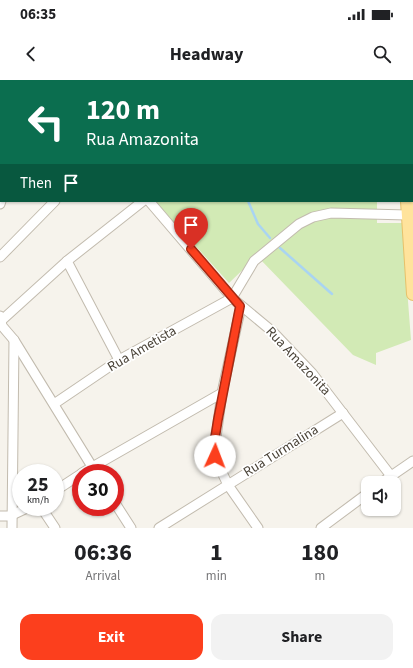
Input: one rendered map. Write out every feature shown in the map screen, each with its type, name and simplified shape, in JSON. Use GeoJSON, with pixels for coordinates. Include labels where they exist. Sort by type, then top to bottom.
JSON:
{"type":"FeatureCollection","features":[{"type":"Feature","properties":{"kind":"main road"},"geometry":{"type":"LineString","coordinates":[[407,202],[413,294]]}},
{"type":"Feature","properties":{"kind":"street"},"geometry":{"type":"LineString","coordinates":[[0,257],[54,202]]}},
{"type":"Feature","properties":{"kind":"street"},"geometry":{"type":"LineString","coordinates":[[90,464],[14,340],[1,322],[67,261],[143,202]]}},
{"type":"Feature","properties":{"kind":"street","name":"Rua Amazonita"},"geometry":{"type":"LineString","coordinates":[[150,202],[232,298],[273,332],[295,354],[329,393],[391,476]]}},
{"type":"Feature","properties":{"kind":"street"},"geometry":{"type":"LineString","coordinates":[[232,298],[254,261],[287,232],[313,217],[331,213],[355,212],[407,215]]}},
{"type":"Feature","properties":{"kind":"street"},"geometry":{"type":"LineString","coordinates":[[67,261],[119,360]]}},
{"type":"Feature","properties":{"kind":"street","name":"Rua Ametista"},"geometry":{"type":"LineString","coordinates":[[54,404],[119,360],[232,298]]}},
{"type":"Feature","properties":{"kind":"street"},"geometry":{"type":"LineString","coordinates":[[240,306],[222,393],[214,452],[228,485],[258,528]]}},
{"type":"Feature","properties":{"kind":"street"},"geometry":{"type":"LineString","coordinates":[[12,528],[10,516],[14,340]]}},
{"type":"Feature","properties":{"kind":"street"},"geometry":{"type":"LineString","coordinates":[[104,464],[222,393]]}},
{"type":"Feature","properties":{"kind":"street","name":"Rua Turmalina"},"geometry":{"type":"LineString","coordinates":[[159,528],[343,413]]}},
{"type":"Feature","properties":{"kind":"street"},"geometry":{"type":"LineString","coordinates":[[391,476],[413,461]]}},
{"type":"Feature","properties":{"kind":"street"},"geometry":{"type":"LineString","coordinates":[[326,527],[361,499]]}},
{"type":"Feature","properties":{"kind":"street"},"geometry":{"type":"LineString","coordinates":[[0,516],[10,516]]}},
{"type":"Feature","properties":{"kind":"street"},"geometry":{"type":"LineString","coordinates":[[48,516],[55,528]]}},
{"type":"Feature","properties":{"kind":"street"},"geometry":{"type":"LineString","coordinates":[[123,516],[131,528]]}},
{"type":"Feature","properties":{"kind":"green space"},"geometry":{"type":"Polygon","coordinates":[[[156,202],[377,202],[377,223],[402,223],[411,340],[376,353],[376,365],[353,355],[257,256],[229,283],[156,202]]]}},
{"type":"Feature","properties":{"kind":"waterway"},"geometry":{"type":"LineString","coordinates":[[248,202],[258,224],[270,238]]}},
{"type":"Feature","properties":{"kind":"waterway"},"geometry":{"type":"LineString","coordinates":[[280,248],[332,294]]}},
{"type":"Feature","properties":{"kind":"route"},"geometry":{"type":"LineString","coordinates":[[191,249],[240,306],[222,393],[214,444],[215,456]]}}]}
